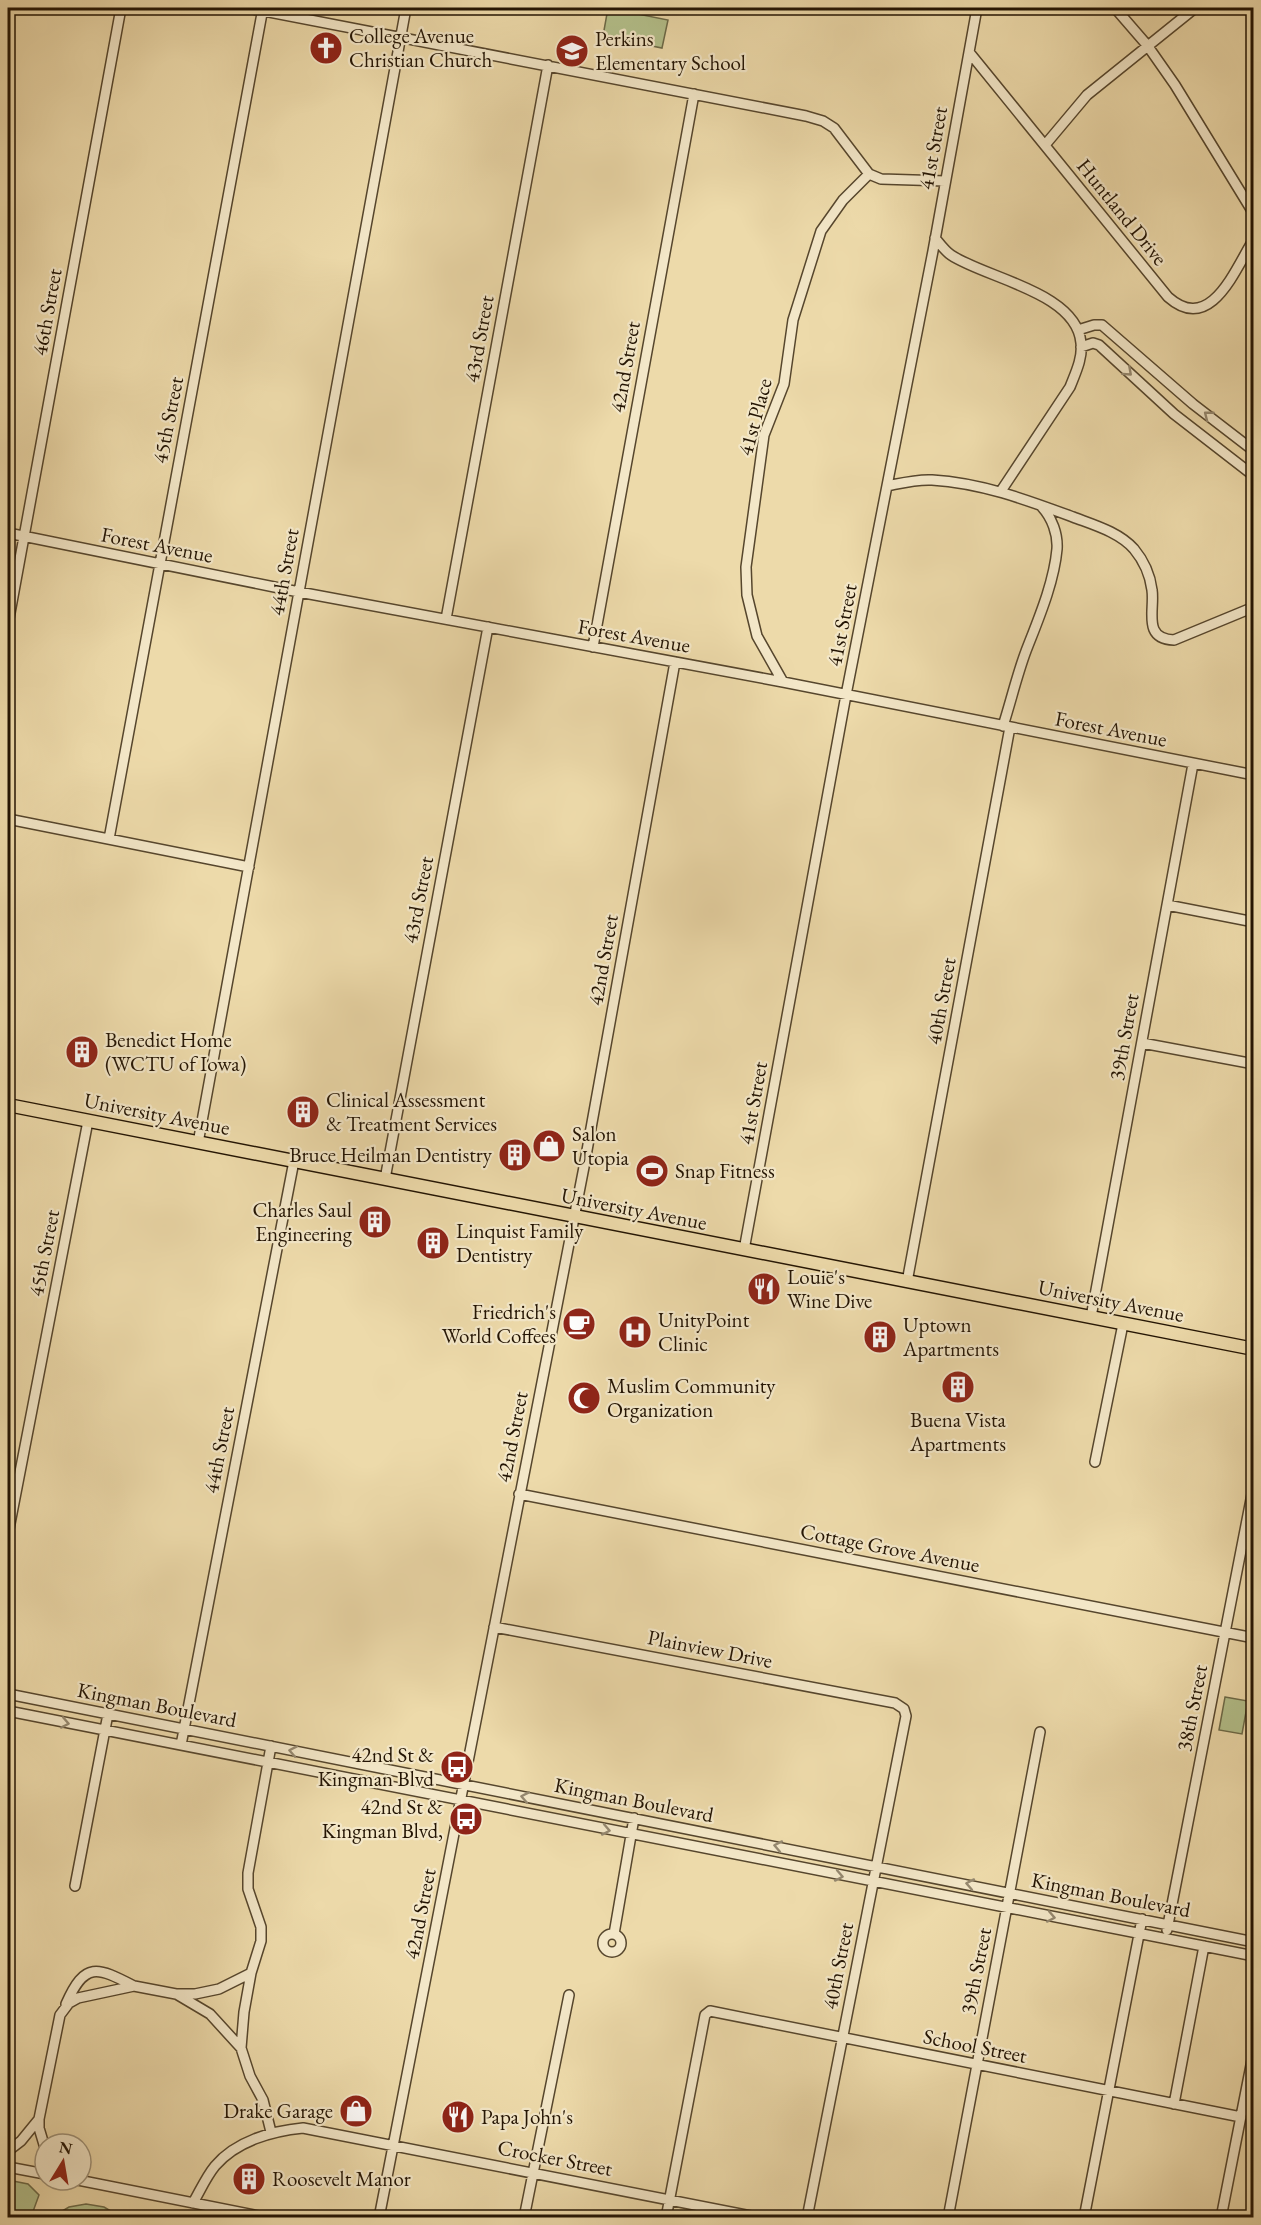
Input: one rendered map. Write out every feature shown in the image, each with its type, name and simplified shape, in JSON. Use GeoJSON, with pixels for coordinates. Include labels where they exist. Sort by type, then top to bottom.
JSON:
{"type":"FeatureCollection","features":[{"type":"Feature","properties":{"kind":"main road","name":"University Avenue"},"geometry":{"type":"LineString","coordinates":[[8,1105],[1254,1349]]}},
{"type":"Feature","properties":{"kind":"street","name":"46th Street"},"geometry":{"type":"LineString","coordinates":[[8,624],[121,8]]}},
{"type":"Feature","properties":{"kind":"street"},"geometry":{"type":"LineString","coordinates":[[248,8],[263,9],[548,65],[823,121],[834,128],[869,174],[881,179],[945,181]]}},
{"type":"Feature","properties":{"kind":"street","name":"44th Street"},"geometry":{"type":"LineString","coordinates":[[198,1143],[406,8]]}},
{"type":"Feature","properties":{"kind":"street","name":"41st Street"},"geometry":{"type":"LineString","coordinates":[[744,1250],[846,695],[935,238],[977,8]]}},
{"type":"Feature","properties":{"kind":"street"},"geometry":{"type":"LineString","coordinates":[[1115,8],[1147,45],[1175,85],[1254,214]]}},
{"type":"Feature","properties":{"kind":"street"},"geometry":{"type":"LineString","coordinates":[[1045,145],[1087,95],[1195,8]]}},
{"type":"Feature","properties":{"kind":"street","name":"45th Street"},"geometry":{"type":"LineString","coordinates":[[109,839],[263,9]]}},
{"type":"Feature","properties":{"kind":"street","name":"Huntland Drive"},"geometry":{"type":"LineString","coordinates":[[969,52],[1168,297],[1178,306],[1193,309],[1209,305],[1218,296],[1254,239]]}},
{"type":"Feature","properties":{"kind":"street","name":"43rd Street"},"geometry":{"type":"LineString","coordinates":[[446,619],[548,65]]}},
{"type":"Feature","properties":{"kind":"street","name":"42nd Street"},"geometry":{"type":"LineString","coordinates":[[593,647],[694,94]]}},
{"type":"Feature","properties":{"kind":"street","name":"41st Place"},"geometry":{"type":"LineString","coordinates":[[783,682],[757,636],[747,595],[747,567],[764,435],[783,384],[793,320],[821,231],[843,200],[869,174]]}},
{"type":"Feature","properties":{"kind":"street"},"geometry":{"type":"LineString","coordinates":[[935,238],[951,254],[969,264],[1004,277],[1051,302],[1065,312],[1078,330],[1081,347],[1077,369],[1070,387],[1000,491]]}},
{"type":"Feature","properties":{"kind":"street"},"geometry":{"type":"LineString","coordinates":[[1078,330],[1094,325],[1101,325],[1108,329],[1193,404],[1254,451]]}},
{"type":"Feature","properties":{"kind":"street"},"geometry":{"type":"LineString","coordinates":[[1081,347],[1094,343],[1099,345],[1174,414],[1254,476]]}},
{"type":"Feature","properties":{"kind":"street"},"geometry":{"type":"LineString","coordinates":[[887,486],[916,480],[931,480],[1000,491],[1112,533],[1132,547],[1148,572],[1152,591],[1151,618],[1154,630],[1161,638],[1167,640],[1174,640],[1254,607]]}},
{"type":"Feature","properties":{"kind":"street","name":"40th Street"},"geometry":{"type":"LineString","coordinates":[[907,1282],[1006,727],[1025,654],[1043,606],[1056,558],[1055,531],[1048,514],[1040,505]]}},
{"type":"Feature","properties":{"kind":"street","name":"Forest Avenue"},"geometry":{"type":"LineString","coordinates":[[8,533],[299,592],[783,682],[1254,776]]}},
{"type":"Feature","properties":{"kind":"street","name":"43rd Street"},"geometry":{"type":"LineString","coordinates":[[385,1179],[488,627]]}},
{"type":"Feature","properties":{"kind":"street","name":"42nd Street"},"geometry":{"type":"LineString","coordinates":[[379,2217],[574,1217],[675,662]]}},
{"type":"Feature","properties":{"kind":"street","name":"39th Street"},"geometry":{"type":"LineString","coordinates":[[1091,1317],[1193,764]]}},
{"type":"Feature","properties":{"kind":"street"},"geometry":{"type":"LineString","coordinates":[[8,819],[249,867]]}},
{"type":"Feature","properties":{"kind":"street"},"geometry":{"type":"LineString","coordinates":[[1167,905],[1254,922]]}},
{"type":"Feature","properties":{"kind":"street"},"geometry":{"type":"LineString","coordinates":[[1142,1043],[1254,1064]]}},
{"type":"Feature","properties":{"kind":"street","name":"45th Street"},"geometry":{"type":"LineString","coordinates":[[8,1534],[88,1121]]}},
{"type":"Feature","properties":{"kind":"street","name":"44th Street"},"geometry":{"type":"LineString","coordinates":[[181,1745],[294,1161]]}},
{"type":"Feature","properties":{"kind":"street"},"geometry":{"type":"LineString","coordinates":[[1095,1462],[1123,1324]]}},
{"type":"Feature","properties":{"kind":"street","name":"38th Street"},"geometry":{"type":"LineString","coordinates":[[1166,1939],[1254,1484]]}},
{"type":"Feature","properties":{"kind":"street","name":"Cottage Grove Avenue"},"geometry":{"type":"LineString","coordinates":[[519,1494],[1254,1638]]}},
{"type":"Feature","properties":{"kind":"street","name":"Plainview Drive"},"geometry":{"type":"LineString","coordinates":[[494,1627],[895,1703],[904,1709],[905,1721]]}},
{"type":"Feature","properties":{"kind":"street","name":"Kingman Boulevard"},"geometry":{"type":"LineString","coordinates":[[8,1694],[1254,1942]]}},
{"type":"Feature","properties":{"kind":"street","name":"Kingman Boulevard"},"geometry":{"type":"LineString","coordinates":[[8,1711],[1254,1956]]}},
{"type":"Feature","properties":{"kind":"street"},"geometry":{"type":"LineString","coordinates":[[75,1887],[108,1714]]}},
{"type":"Feature","properties":{"kind":"street","name":"40th Street"},"geometry":{"type":"LineString","coordinates":[[807,2217],[905,1721]]}},
{"type":"Feature","properties":{"kind":"street","name":"39th Street"},"geometry":{"type":"LineString","coordinates":[[948,2217],[1040,1732]]}},
{"type":"Feature","properties":{"kind":"street"},"geometry":{"type":"LineString","coordinates":[[271,1746],[248,1873],[248,1889],[261,1927],[261,1941],[251,1973],[244,2012],[241,2049],[250,2076],[263,2100],[271,2132]]}},
{"type":"Feature","properties":{"kind":"street"},"geometry":{"type":"LineString","coordinates":[[614,1934],[634,1818]]}},
{"type":"Feature","properties":{"kind":"street"},"geometry":{"type":"LineString","coordinates":[[1084,2217],[1142,1919]]}},
{"type":"Feature","properties":{"kind":"street"},"geometry":{"type":"LineString","coordinates":[[1174,2104],[1204,1946]]}},
{"type":"Feature","properties":{"kind":"street"},"geometry":{"type":"LineString","coordinates":[[40,2132],[39,2119],[60,2015],[75,1984],[83,1976],[93,1971],[104,1972],[134,1986],[176,1994],[195,1994],[219,1989],[251,1973]]}},
{"type":"Feature","properties":{"kind":"street"},"geometry":{"type":"LineString","coordinates":[[64,2009],[78,1998],[134,1986]]}},
{"type":"Feature","properties":{"kind":"street"},"geometry":{"type":"LineString","coordinates":[[176,1994],[210,2014],[241,2049]]}},
{"type":"Feature","properties":{"kind":"street"},"geometry":{"type":"LineString","coordinates":[[524,2217],[568,1995]]}},
{"type":"Feature","properties":{"kind":"street","name":"School Street"},"geometry":{"type":"LineString","coordinates":[[670,2199],[705,2015],[710,2012],[1240,2117]]}},
{"type":"Feature","properties":{"kind":"street"},"geometry":{"type":"LineString","coordinates":[[1221,2217],[1254,2050]]}},
{"type":"Feature","properties":{"kind":"street"},"geometry":{"type":"LineString","coordinates":[[8,2151],[21,2141],[39,2119]]}},
{"type":"Feature","properties":{"kind":"street","name":"Crocker Street"},"geometry":{"type":"LineString","coordinates":[[193,2203],[215,2166],[247,2143],[271,2132],[303,2128],[761,2217]]}},
{"type":"Feature","properties":{"kind":"street"},"geometry":{"type":"LineString","coordinates":[[8,2167],[33,2172]]}},
{"type":"Feature","properties":{"kind":"street"},"geometry":{"type":"LineString","coordinates":[[93,2183],[269,2217]]}},
{"type":"Feature","properties":{"kind":"street"},"geometry":{"type":"LineString","coordinates":[[666,2217],[670,2199]]}},
{"type":"Feature","properties":{"kind":"green space"},"geometry":{"type":"Polygon","coordinates":[[[608,8],[668,20],[662,48],[603,36],[608,8]]]}},
{"type":"Feature","properties":{"kind":"green space"},"geometry":{"type":"Polygon","coordinates":[[[1225,1697],[1248,1701],[1242,1734],[1219,1730],[1225,1697]]]}},
{"type":"Feature","properties":{"kind":"green space"},"geometry":{"type":"Polygon","coordinates":[[[8,2180],[28,2184],[33,2192],[39,2195],[31,2217],[8,2217],[8,2180]]]}},
{"type":"Feature","properties":{"kind":"green space"},"geometry":{"type":"Polygon","coordinates":[[[86,2204],[104,2207],[121,2217],[87,2211],[52,2217],[69,2207],[86,2204]]]}},
{"type":"Feature","properties":{"kind":"place","name":"College Avenue Christian Church"},"geometry":{"type":"Point","coordinates":[326,48]}},
{"type":"Feature","properties":{"kind":"place","name":"Perkins Elementary School"},"geometry":{"type":"Point","coordinates":[572,51]}},
{"type":"Feature","properties":{"kind":"place","name":"Benedict Home (WCTU of Iowa)"},"geometry":{"type":"Point","coordinates":[82,1052]}},
{"type":"Feature","properties":{"kind":"place","name":"Clinical Assessment & Treatment Services"},"geometry":{"type":"Point","coordinates":[303,1112]}},
{"type":"Feature","properties":{"kind":"place","name":"Salon Utopia"},"geometry":{"type":"Point","coordinates":[549,1146]}},
{"type":"Feature","properties":{"kind":"place","name":"Bruce Heilman Dentistry"},"geometry":{"type":"Point","coordinates":[515,1155]}},
{"type":"Feature","properties":{"kind":"place","name":"Snap Fitness"},"geometry":{"type":"Point","coordinates":[652,1171]}},
{"type":"Feature","properties":{"kind":"place","name":"Charles Saul Engineering"},"geometry":{"type":"Point","coordinates":[375,1222]}},
{"type":"Feature","properties":{"kind":"place","name":"Linquist Family Dentistry"},"geometry":{"type":"Point","coordinates":[433,1243]}},
{"type":"Feature","properties":{"kind":"place","name":"Louie's Wine Dive"},"geometry":{"type":"Point","coordinates":[764,1289]}},
{"type":"Feature","properties":{"kind":"place","name":"Friedrich's World Coffees"},"geometry":{"type":"Point","coordinates":[579,1324]}},
{"type":"Feature","properties":{"kind":"place","name":"UnityPoint Clinic"},"geometry":{"type":"Point","coordinates":[635,1332]}},
{"type":"Feature","properties":{"kind":"place","name":"Uptown Apartments"},"geometry":{"type":"Point","coordinates":[880,1337]}},
{"type":"Feature","properties":{"kind":"place","name":"Buena Vista Apartments"},"geometry":{"type":"Point","coordinates":[958,1387]}},
{"type":"Feature","properties":{"kind":"place","name":"Muslim Community Organization"},"geometry":{"type":"Point","coordinates":[584,1398]}},
{"type":"Feature","properties":{"kind":"place","name":"42nd St & Kingman Blvd"},"geometry":{"type":"Point","coordinates":[457,1767]}},
{"type":"Feature","properties":{"kind":"place","name":"42nd St & Kingman Blvd,"},"geometry":{"type":"Point","coordinates":[466,1819]}},
{"type":"Feature","properties":{"kind":"place","name":"Drake Garage"},"geometry":{"type":"Point","coordinates":[356,2111]}},
{"type":"Feature","properties":{"kind":"place","name":"Papa John's"},"geometry":{"type":"Point","coordinates":[458,2117]}},
{"type":"Feature","properties":{"kind":"place","name":"Roosevelt Manor"},"geometry":{"type":"Point","coordinates":[249,2179]}}]}
